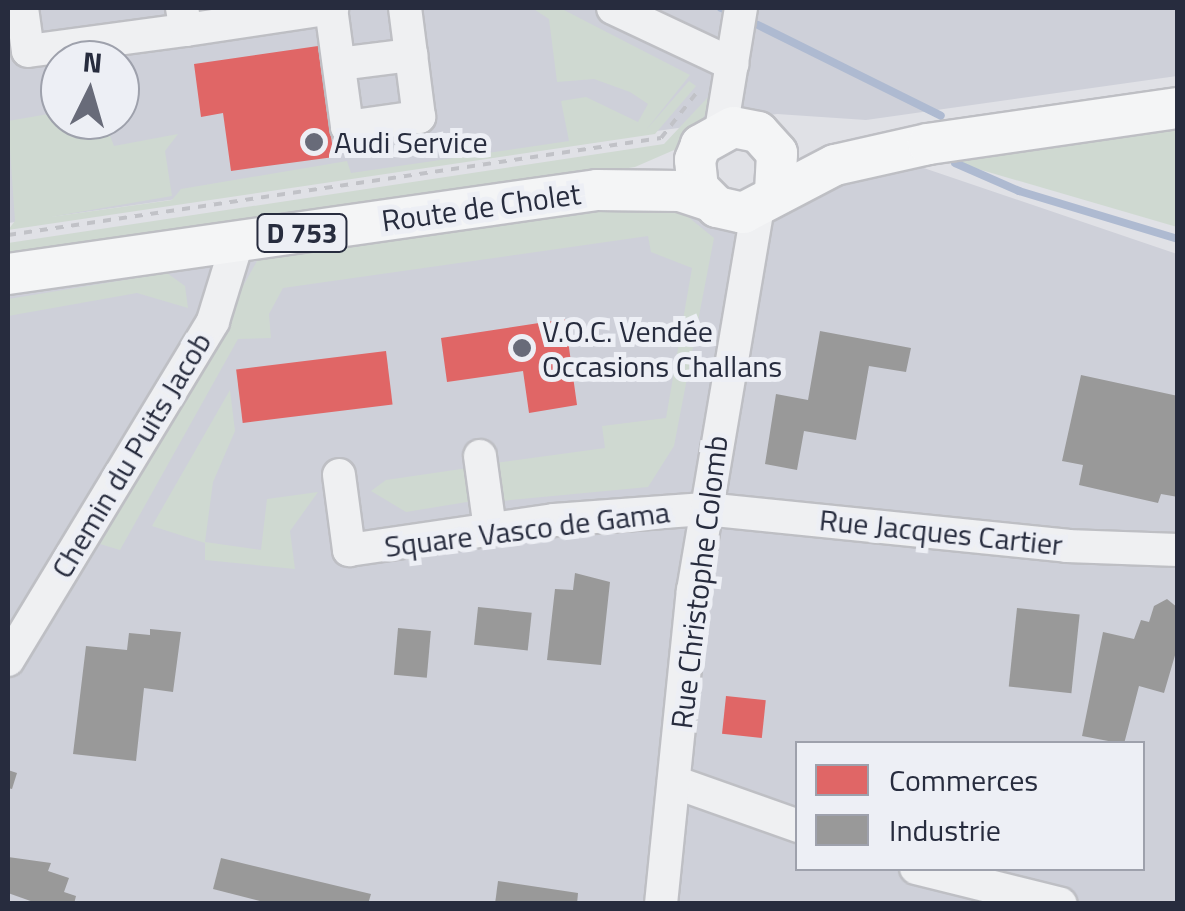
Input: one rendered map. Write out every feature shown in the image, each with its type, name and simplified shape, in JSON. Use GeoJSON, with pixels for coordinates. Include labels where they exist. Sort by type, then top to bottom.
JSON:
{"type":"FeatureCollection","features":[{"type":"Feature","properties":{"kind":"main road"},"geometry":{"type":"LineString","coordinates":[[742,203],[835,165],[928,144],[1178,108]]}},
{"type":"Feature","properties":{"kind":"main road"},"geometry":{"type":"LineString","coordinates":[[734,136],[813,148],[928,144]]}},
{"type":"Feature","properties":{"kind":"main road"},"geometry":{"type":"LineString","coordinates":[[734,136],[781,166],[742,203]]}},
{"type":"Feature","properties":{"kind":"main road"},"geometry":{"type":"LineString","coordinates":[[734,136],[694,176],[742,203]]}},
{"type":"Feature","properties":{"kind":"main road","name":"Route de Cholet"},"geometry":{"type":"LineString","coordinates":[[597,190],[678,162],[734,136]]}},
{"type":"Feature","properties":{"kind":"main road","name":"Route de Cholet"},"geometry":{"type":"LineString","coordinates":[[8,274],[597,190],[680,191],[742,203]]}},
{"type":"Feature","properties":{"kind":"street"},"geometry":{"type":"LineString","coordinates":[[22,8],[28,51],[184,19],[331,8],[347,127],[419,117],[405,8]]}},
{"type":"Feature","properties":{"kind":"street"},"geometry":{"type":"LineString","coordinates":[[613,8],[721,74]]}},
{"type":"Feature","properties":{"kind":"street"},"geometry":{"type":"LineString","coordinates":[[734,136],[721,74],[741,8]]}},
{"type":"Feature","properties":{"kind":"street"},"geometry":{"type":"LineString","coordinates":[[338,64],[411,55]]}},
{"type":"Feature","properties":{"kind":"street","name":"Rue Christophe Colomb"},"geometry":{"type":"LineString","coordinates":[[661,904],[705,509],[748,262],[742,203]]}},
{"type":"Feature","properties":{"kind":"street","name":"Chemin du Puits Jacob"},"geometry":{"type":"LineString","coordinates":[[8,660],[213,321],[237,243]]}},
{"type":"Feature","properties":{"kind":"street"},"geometry":{"type":"LineString","coordinates":[[480,456],[490,529]]}},
{"type":"Feature","properties":{"kind":"street","name":"Square Vasco de Gama"},"geometry":{"type":"LineString","coordinates":[[339,475],[349,550],[490,529],[705,509]]}},
{"type":"Feature","properties":{"kind":"street","name":"Rue Jacques Cartier"},"geometry":{"type":"LineString","coordinates":[[705,509],[1067,546],[1178,550]]}},
{"type":"Feature","properties":{"kind":"street"},"geometry":{"type":"LineString","coordinates":[[674,782],[795,825]]}},
{"type":"Feature","properties":{"kind":"street"},"geometry":{"type":"LineString","coordinates":[[928,871],[1061,904]]}},
{"type":"Feature","properties":{"kind":"path"},"geometry":{"type":"LineString","coordinates":[[8,235],[661,138],[721,74]]}},
{"type":"Feature","properties":{"kind":"shaded area"},"geometry":{"type":"Polygon","coordinates":[[[8,8],[1177,8],[1177,76],[866,120],[777,114],[8,223],[8,8]]]}},
{"type":"Feature","properties":{"kind":"shaded area"},"geometry":{"type":"Polygon","coordinates":[[[532,8],[560,8],[690,75],[646,130],[689,81],[696,86],[655,134],[8,230],[15,221],[8,121],[40,115],[40,140],[112,140],[114,146],[178,134],[165,151],[172,196],[50,217],[172,200],[181,189],[347,161],[351,173],[569,141],[561,101],[586,97],[638,122],[648,104],[630,92],[594,79],[557,82],[549,19],[532,8]]]}},
{"type":"Feature","properties":{"kind":"shaded area"},"geometry":{"type":"Polygon","coordinates":[[[710,95],[706,114],[681,147],[635,167],[8,261],[8,243],[664,144],[710,95]]]}},
{"type":"Feature","properties":{"kind":"shaded area"},"geometry":{"type":"Polygon","coordinates":[[[1177,97],[1177,227],[937,157],[1177,97]]]}},
{"type":"Feature","properties":{"kind":"shaded area"},"geometry":{"type":"Polygon","coordinates":[[[912,164],[1177,254],[1177,903],[8,903],[8,295],[684,203],[717,226],[773,222],[812,187],[912,164]]]}},
{"type":"Feature","properties":{"kind":"shaded area"},"geometry":{"type":"Polygon","coordinates":[[[628,200],[681,211],[714,238],[674,446],[648,487],[501,501],[495,463],[605,448],[602,426],[666,418],[692,268],[651,252],[648,236],[283,288],[269,314],[271,338],[238,339],[120,550],[100,544],[262,252],[628,200]]]}},
{"type":"Feature","properties":{"kind":"shaded area"},"geometry":{"type":"Polygon","coordinates":[[[167,273],[185,286],[188,308],[137,293],[8,316],[8,299],[167,273]]]}},
{"type":"Feature","properties":{"kind":"shaded area"},"geometry":{"type":"Polygon","coordinates":[[[230,390],[235,431],[213,482],[205,542],[261,550],[267,499],[318,492],[290,531],[295,569],[205,560],[205,543],[152,526],[230,390]]]}},
{"type":"Feature","properties":{"kind":"shaded area"},"geometry":{"type":"Polygon","coordinates":[[[468,468],[473,501],[406,512],[371,491],[386,480],[468,468]]]}},
{"type":"Feature","properties":{"kind":"building: Commerces"},"geometry":{"type":"Polygon","coordinates":[[[318,46],[334,157],[231,171],[223,113],[201,117],[194,64],[318,46]]]}},
{"type":"Feature","properties":{"kind":"building: Commerces"},"geometry":{"type":"Polygon","coordinates":[[[565,319],[577,405],[529,413],[523,371],[447,382],[441,338],[565,319]]]}},
{"type":"Feature","properties":{"kind":"building: Commerces"},"geometry":{"type":"Polygon","coordinates":[[[386,351],[393,405],[243,423],[236,369],[386,351]]]}},
{"type":"Feature","properties":{"kind":"building: Commerces"},"geometry":{"type":"Polygon","coordinates":[[[726,696],[766,700],[762,738],[722,734],[726,696]]]}},
{"type":"Feature","properties":{"kind":"building: Industrie"},"geometry":{"type":"Polygon","coordinates":[[[820,331],[911,348],[906,372],[869,366],[856,440],[804,431],[797,470],[765,464],[776,394],[808,400],[820,331]]]}},
{"type":"Feature","properties":{"kind":"building: Industrie"},"geometry":{"type":"Polygon","coordinates":[[[1081,375],[1178,396],[1178,497],[1161,494],[1158,503],[1079,485],[1083,465],[1062,461],[1081,375]]]}},
{"type":"Feature","properties":{"kind":"building: Industrie"},"geometry":{"type":"Polygon","coordinates":[[[575,573],[610,582],[601,665],[547,660],[555,589],[573,590],[575,573]]]}},
{"type":"Feature","properties":{"kind":"building: Industrie"},"geometry":{"type":"Polygon","coordinates":[[[1167,599],[1178,608],[1178,645],[1164,693],[1139,686],[1125,741],[1082,736],[1103,632],[1134,639],[1141,620],[1149,622],[1154,606],[1167,599]]]}},
{"type":"Feature","properties":{"kind":"building: Industrie"},"geometry":{"type":"Polygon","coordinates":[[[478,607],[532,613],[528,650],[474,645],[478,607]]]}},
{"type":"Feature","properties":{"kind":"building: Industrie"},"geometry":{"type":"Polygon","coordinates":[[[1017,608],[1080,615],[1071,693],[1009,687],[1017,608]]]}},
{"type":"Feature","properties":{"kind":"building: Industrie"},"geometry":{"type":"Polygon","coordinates":[[[398,628],[431,631],[427,678],[394,675],[398,628]]]}},
{"type":"Feature","properties":{"kind":"building: Industrie"},"geometry":{"type":"Polygon","coordinates":[[[150,629],[181,632],[173,692],[144,688],[136,761],[73,754],[86,646],[127,650],[129,633],[150,635],[150,629]]]}},
{"type":"Feature","properties":{"kind":"building: Industrie"},"geometry":{"type":"Polygon","coordinates":[[[8,770],[17,773],[12,789],[8,788],[8,770]]]}},
{"type":"Feature","properties":{"kind":"building: Industrie"},"geometry":{"type":"Polygon","coordinates":[[[8,857],[51,863],[48,871],[69,878],[64,892],[76,896],[74,904],[39,904],[8,893],[8,857]]]}},
{"type":"Feature","properties":{"kind":"building: Industrie"},"geometry":{"type":"Polygon","coordinates":[[[221,858],[371,894],[368,904],[272,904],[213,889],[221,858]]]}},
{"type":"Feature","properties":{"kind":"building: Industrie"},"geometry":{"type":"Polygon","coordinates":[[[498,881],[578,893],[577,904],[495,904],[498,881]]]}},
{"type":"Feature","properties":{"kind":"waterway"},"geometry":{"type":"LineString","coordinates":[[758,25],[941,116]]}},
{"type":"Feature","properties":{"kind":"waterway"},"geometry":{"type":"LineString","coordinates":[[955,163],[1019,191],[1178,239]]}},
{"type":"Feature","properties":{"kind":"place","name":"Audi Service"},"geometry":{"type":"Point","coordinates":[314,142]}},
{"type":"Feature","properties":{"kind":"place","name":"V.O.C. Vendée Occasions Challans"},"geometry":{"type":"Point","coordinates":[522,348]}}]}
